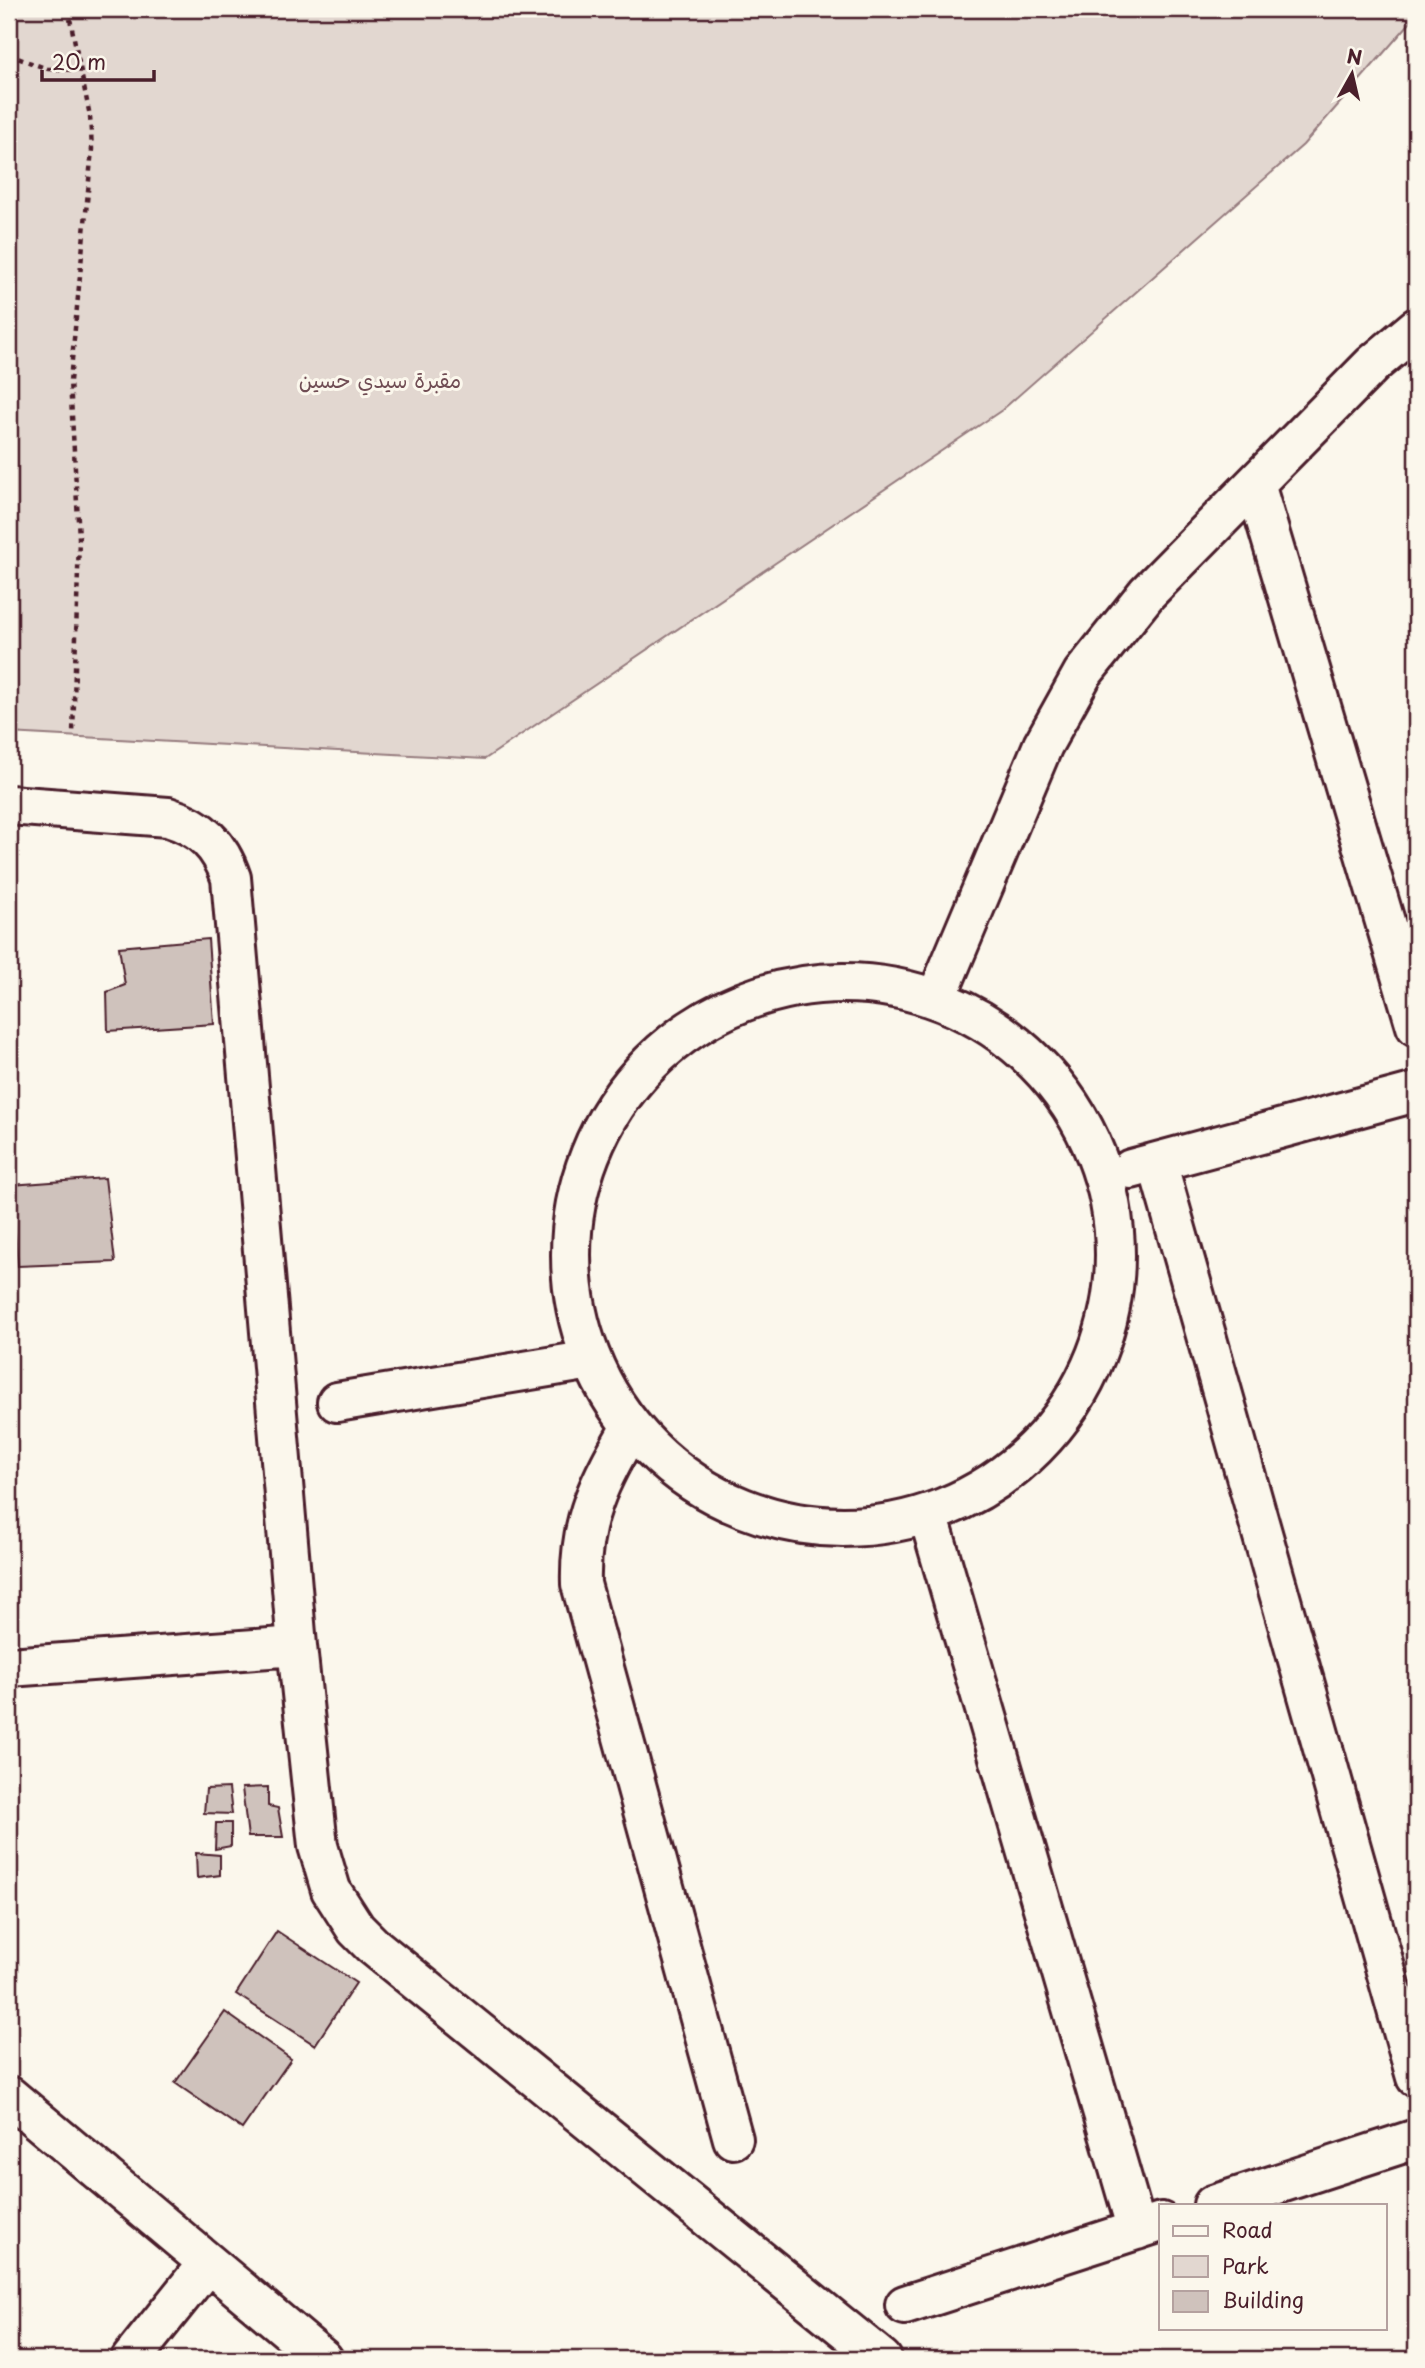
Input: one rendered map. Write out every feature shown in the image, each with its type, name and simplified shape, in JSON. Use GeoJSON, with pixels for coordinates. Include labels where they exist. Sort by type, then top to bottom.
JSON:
{"type":"FeatureCollection","features":[{"type":"Feature","properties":{"kind":"street"},"geometry":{"type":"LineString","coordinates":[[936,999],[1037,757],[1076,685],[1114,632],[1147,593],[1373,364],[1416,328]]}},
{"type":"Feature","properties":{"kind":"street"},"geometry":{"type":"LineString","coordinates":[[1255,484],[1416,1026]]}},
{"type":"Feature","properties":{"kind":"street"},"geometry":{"type":"LineString","coordinates":[[9,805],[168,817],[197,829],[210,839],[227,864],[232,878],[297,1646],[318,1846],[331,1890],[356,1928],[882,2359]]}},
{"type":"Feature","properties":{"kind":"street"},"geometry":{"type":"LineString","coordinates":[[841,983],[877,986],[936,999],[975,1016],[1010,1040],[1042,1068],[1069,1100],[1090,1137],[1105,1176],[1116,1227],[1116,1280],[1106,1332],[1086,1381],[1058,1425],[1020,1464],[977,1493],[928,1514],[883,1525],[836,1527],[789,1522],[755,1512],[702,1488],[664,1460],[631,1427],[609,1395],[591,1360],[577,1314],[570,1266],[573,1218],[583,1171],[603,1126],[637,1077],[663,1051],[702,1022],[746,1001],[792,988],[841,983]]}},
{"type":"Feature","properties":{"kind":"street"},"geometry":{"type":"LineString","coordinates":[[1105,1176],[1416,1092]]}},
{"type":"Feature","properties":{"kind":"street"},"geometry":{"type":"LineString","coordinates":[[1157,1162],[1416,2077]]}},
{"type":"Feature","properties":{"kind":"street"},"geometry":{"type":"LineString","coordinates":[[337,1402],[591,1360]]}},
{"type":"Feature","properties":{"kind":"street"},"geometry":{"type":"LineString","coordinates":[[631,1427],[591,1503],[582,1544],[581,1584],[733,2139]]}},
{"type":"Feature","properties":{"kind":"street"},"geometry":{"type":"LineString","coordinates":[[905,2305],[1149,2226],[928,1514]]}},
{"type":"Feature","properties":{"kind":"street"},"geometry":{"type":"LineString","coordinates":[[9,1667],[297,1646]]}},
{"type":"Feature","properties":{"kind":"street"},"geometry":{"type":"LineString","coordinates":[[9,2096],[323,2359]]}},
{"type":"Feature","properties":{"kind":"street"},"geometry":{"type":"LineString","coordinates":[[1216,2204],[1416,2140]]}},
{"type":"Feature","properties":{"kind":"street"},"geometry":{"type":"LineString","coordinates":[[131,2359],[207,2264]]}},
{"type":"Feature","properties":{"kind":"path"},"geometry":{"type":"LineString","coordinates":[[68,9],[92,149],[70,381],[79,538],[73,734]]}},
{"type":"Feature","properties":{"kind":"path"},"geometry":{"type":"LineString","coordinates":[[9,55],[48,69],[80,70]]}},
{"type":"Feature","properties":{"kind":"green space","name":"مقبرة سيدي حسين"},"geometry":{"type":"Polygon","coordinates":[[[9,9],[1416,9],[1416,16],[1303,145],[1002,410],[485,759],[9,733],[9,9]]]}},
{"type":"Feature","properties":{"kind":"building"},"geometry":{"type":"Polygon","coordinates":[[[208,939],[214,1024],[108,1031],[107,992],[125,985],[119,947],[208,939]]]}},
{"type":"Feature","properties":{"kind":"building"},"geometry":{"type":"Polygon","coordinates":[[[105,1178],[115,1262],[18,1266],[11,1185],[105,1178]]]}},
{"type":"Feature","properties":{"kind":"building"},"geometry":{"type":"Polygon","coordinates":[[[268,1787],[268,1806],[278,1808],[283,1837],[248,1837],[242,1788],[268,1787]]]}},
{"type":"Feature","properties":{"kind":"building"},"geometry":{"type":"Polygon","coordinates":[[[229,1788],[232,1814],[204,1813],[206,1789],[229,1788]]]}},
{"type":"Feature","properties":{"kind":"building"},"geometry":{"type":"Polygon","coordinates":[[[216,1823],[231,1823],[231,1846],[215,1849],[216,1823]]]}},
{"type":"Feature","properties":{"kind":"building"},"geometry":{"type":"Polygon","coordinates":[[[196,1853],[220,1855],[220,1875],[197,1878],[196,1853]]]}},
{"type":"Feature","properties":{"kind":"building"},"geometry":{"type":"Polygon","coordinates":[[[277,1931],[356,1983],[315,2045],[236,1994],[277,1931]]]}},
{"type":"Feature","properties":{"kind":"building"},"geometry":{"type":"Polygon","coordinates":[[[225,2012],[291,2059],[242,2129],[175,2083],[225,2012]]]}}]}
